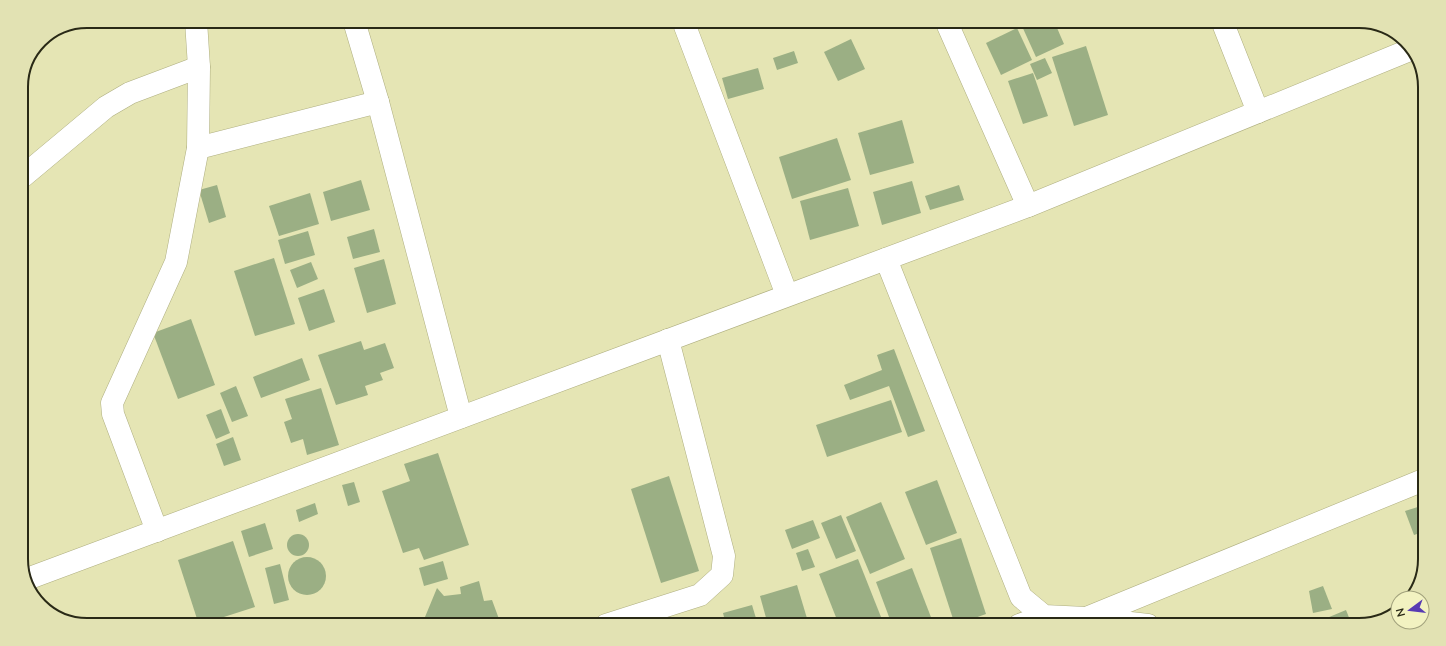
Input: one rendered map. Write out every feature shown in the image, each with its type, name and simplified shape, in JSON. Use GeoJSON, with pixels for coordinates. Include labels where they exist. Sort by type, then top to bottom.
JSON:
{"type":"FeatureCollection","features":[{"type":"Feature","properties":{"kind":"street"},"geometry":{"type":"LineString","coordinates":[[157,531],[113,414],[112,403],[176,262],[198,148],[199,67],[196,28]]}},
{"type":"Feature","properties":{"kind":"street"},"geometry":{"type":"LineString","coordinates":[[356,28],[378,102],[461,417]]}},
{"type":"Feature","properties":{"kind":"street"},"geometry":{"type":"LineString","coordinates":[[686,28],[787,295]]}},
{"type":"Feature","properties":{"kind":"street"},"geometry":{"type":"LineString","coordinates":[[949,28],[1028,206]]}},
{"type":"Feature","properties":{"kind":"street"},"geometry":{"type":"LineString","coordinates":[[1225,28],[1258,112]]}},
{"type":"Feature","properties":{"kind":"street"},"geometry":{"type":"LineString","coordinates":[[31,577],[1028,206],[1406,51]]}},
{"type":"Feature","properties":{"kind":"street"},"geometry":{"type":"LineString","coordinates":[[28,172],[106,107],[130,93],[199,67]]}},
{"type":"Feature","properties":{"kind":"street"},"geometry":{"type":"LineString","coordinates":[[198,148],[378,102]]}},
{"type":"Feature","properties":{"kind":"street"},"geometry":{"type":"LineString","coordinates":[[886,259],[1021,598],[1044,616]]}},
{"type":"Feature","properties":{"kind":"street"},"geometry":{"type":"LineString","coordinates":[[628,618],[700,595],[722,575],[724,556],[668,340]]}},
{"type":"Feature","properties":{"kind":"street"},"geometry":{"type":"LineString","coordinates":[[1038,618],[1044,616],[1086,618],[1418,482]]}},
{"type":"Feature","properties":{"kind":"building"},"geometry":{"type":"Polygon","coordinates":[[[1017,28],[1032,60],[1001,75],[986,43],[1017,28]]]}},
{"type":"Feature","properties":{"kind":"building"},"geometry":{"type":"Polygon","coordinates":[[[1023,28],[1057,28],[1064,44],[1036,57],[1023,28]]]}},
{"type":"Feature","properties":{"kind":"building"},"geometry":{"type":"Polygon","coordinates":[[[851,39],[865,69],[838,81],[824,52],[851,39]]]}},
{"type":"Feature","properties":{"kind":"building"},"geometry":{"type":"Polygon","coordinates":[[[1086,46],[1108,115],[1074,126],[1052,57],[1086,46]]]}},
{"type":"Feature","properties":{"kind":"building"},"geometry":{"type":"Polygon","coordinates":[[[794,51],[798,63],[777,70],[773,58],[794,51]]]}},
{"type":"Feature","properties":{"kind":"building"},"geometry":{"type":"Polygon","coordinates":[[[1045,58],[1052,73],[1037,80],[1030,64],[1045,58]]]}},
{"type":"Feature","properties":{"kind":"building"},"geometry":{"type":"Polygon","coordinates":[[[758,68],[764,89],[728,99],[722,78],[758,68]]]}},
{"type":"Feature","properties":{"kind":"building"},"geometry":{"type":"Polygon","coordinates":[[[1033,73],[1048,116],[1023,124],[1008,81],[1033,73]]]}},
{"type":"Feature","properties":{"kind":"building"},"geometry":{"type":"Polygon","coordinates":[[[902,120],[914,163],[870,175],[858,133],[902,120]]]}},
{"type":"Feature","properties":{"kind":"building"},"geometry":{"type":"Polygon","coordinates":[[[837,138],[851,180],[792,199],[779,157],[837,138]]]}},
{"type":"Feature","properties":{"kind":"building"},"geometry":{"type":"Polygon","coordinates":[[[361,180],[370,210],[331,221],[323,192],[361,180]]]}},
{"type":"Feature","properties":{"kind":"building"},"geometry":{"type":"Polygon","coordinates":[[[912,181],[921,213],[882,225],[873,192],[912,181]]]}},
{"type":"Feature","properties":{"kind":"building"},"geometry":{"type":"Polygon","coordinates":[[[217,185],[226,217],[209,223],[199,190],[217,185]]]}},
{"type":"Feature","properties":{"kind":"building"},"geometry":{"type":"Polygon","coordinates":[[[959,185],[964,200],[930,210],[925,196],[959,185]]]}},
{"type":"Feature","properties":{"kind":"building"},"geometry":{"type":"Polygon","coordinates":[[[848,188],[859,226],[810,240],[800,201],[848,188]]]}},
{"type":"Feature","properties":{"kind":"building"},"geometry":{"type":"Polygon","coordinates":[[[310,193],[319,224],[279,236],[269,206],[310,193]]]}},
{"type":"Feature","properties":{"kind":"building"},"geometry":{"type":"Polygon","coordinates":[[[374,229],[380,252],[353,259],[347,237],[374,229]]]}},
{"type":"Feature","properties":{"kind":"building"},"geometry":{"type":"Polygon","coordinates":[[[308,231],[315,255],[285,264],[278,240],[308,231]]]}},
{"type":"Feature","properties":{"kind":"building"},"geometry":{"type":"Polygon","coordinates":[[[274,258],[295,324],[255,336],[234,271],[274,258]]]}},
{"type":"Feature","properties":{"kind":"building"},"geometry":{"type":"Polygon","coordinates":[[[384,259],[396,304],[367,313],[354,268],[384,259]]]}},
{"type":"Feature","properties":{"kind":"building"},"geometry":{"type":"Polygon","coordinates":[[[311,262],[318,279],[297,288],[290,270],[311,262]]]}},
{"type":"Feature","properties":{"kind":"building"},"geometry":{"type":"Polygon","coordinates":[[[324,289],[335,322],[309,331],[298,298],[324,289]]]}},
{"type":"Feature","properties":{"kind":"building"},"geometry":{"type":"Polygon","coordinates":[[[191,319],[215,385],[178,399],[153,333],[191,319]]]}},
{"type":"Feature","properties":{"kind":"building"},"geometry":{"type":"Polygon","coordinates":[[[361,341],[364,350],[385,343],[394,368],[380,373],[383,380],[365,386],[368,395],[336,405],[318,355],[361,341]]]}},
{"type":"Feature","properties":{"kind":"building"},"geometry":{"type":"Polygon","coordinates":[[[894,349],[925,431],[908,437],[889,386],[850,400],[844,385],[882,370],[877,355],[894,349]]]}},
{"type":"Feature","properties":{"kind":"building"},"geometry":{"type":"Polygon","coordinates":[[[302,358],[310,380],[261,398],[253,377],[302,358]]]}},
{"type":"Feature","properties":{"kind":"building"},"geometry":{"type":"Polygon","coordinates":[[[236,386],[248,416],[232,422],[220,393],[236,386]]]}},
{"type":"Feature","properties":{"kind":"building"},"geometry":{"type":"Polygon","coordinates":[[[321,388],[339,445],[307,455],[303,439],[291,443],[284,422],[292,419],[285,399],[321,388]]]}},
{"type":"Feature","properties":{"kind":"building"},"geometry":{"type":"Polygon","coordinates":[[[891,400],[902,432],[827,457],[816,425],[891,400]]]}},
{"type":"Feature","properties":{"kind":"building"},"geometry":{"type":"Polygon","coordinates":[[[221,409],[230,433],[216,439],[206,415],[221,409]]]}},
{"type":"Feature","properties":{"kind":"building"},"geometry":{"type":"Polygon","coordinates":[[[233,437],[241,460],[224,466],[216,444],[233,437]]]}},
{"type":"Feature","properties":{"kind":"building"},"geometry":{"type":"Polygon","coordinates":[[[438,453],[469,545],[424,560],[419,548],[403,553],[382,491],[410,481],[404,464],[438,453]]]}},
{"type":"Feature","properties":{"kind":"building"},"geometry":{"type":"Polygon","coordinates":[[[669,476],[699,571],[661,583],[631,489],[669,476]]]}},
{"type":"Feature","properties":{"kind":"building"},"geometry":{"type":"Polygon","coordinates":[[[937,480],[957,533],[926,545],[905,492],[937,480]]]}},
{"type":"Feature","properties":{"kind":"building"},"geometry":{"type":"Polygon","coordinates":[[[354,482],[360,502],[348,506],[342,485],[354,482]]]}},
{"type":"Feature","properties":{"kind":"building"},"geometry":{"type":"Polygon","coordinates":[[[881,502],[905,559],[870,574],[846,517],[881,502]]]}},
{"type":"Feature","properties":{"kind":"building"},"geometry":{"type":"Polygon","coordinates":[[[315,503],[318,514],[299,522],[296,510],[315,503]]]}},
{"type":"Feature","properties":{"kind":"building"},"geometry":{"type":"Polygon","coordinates":[[[1418,507],[1418,534],[1414,535],[1405,511],[1418,507]]]}},
{"type":"Feature","properties":{"kind":"building"},"geometry":{"type":"Polygon","coordinates":[[[841,515],[856,551],[836,559],[821,523],[841,515]]]}},
{"type":"Feature","properties":{"kind":"building"},"geometry":{"type":"Polygon","coordinates":[[[813,520],[820,538],[792,549],[785,530],[813,520]]]}},
{"type":"Feature","properties":{"kind":"building"},"geometry":{"type":"Polygon","coordinates":[[[265,523],[273,549],[249,557],[241,531],[265,523]]]}},
{"type":"Feature","properties":{"kind":"building"},"geometry":{"type":"Polygon","coordinates":[[[298,534],[306,537],[309,545],[306,553],[298,556],[290,553],[287,545],[290,537],[298,534]]]}},
{"type":"Feature","properties":{"kind":"building"},"geometry":{"type":"Polygon","coordinates":[[[961,538],[986,614],[975,618],[953,618],[930,548],[961,538]]]}},
{"type":"Feature","properties":{"kind":"building"},"geometry":{"type":"Polygon","coordinates":[[[233,541],[255,607],[221,618],[197,618],[178,560],[233,541]]]}},
{"type":"Feature","properties":{"kind":"building"},"geometry":{"type":"Polygon","coordinates":[[[808,549],[815,567],[802,571],[796,553],[808,549]]]}},
{"type":"Feature","properties":{"kind":"building"},"geometry":{"type":"Polygon","coordinates":[[[303,557],[311,557],[318,560],[323,565],[326,576],[323,587],[318,592],[311,595],[303,595],[296,592],[291,587],[288,580],[288,572],[291,565],[296,560],[303,557]]]}},
{"type":"Feature","properties":{"kind":"building"},"geometry":{"type":"Polygon","coordinates":[[[858,559],[881,617],[836,618],[819,574],[858,559]]]}},
{"type":"Feature","properties":{"kind":"building"},"geometry":{"type":"Polygon","coordinates":[[[443,561],[448,579],[424,586],[419,568],[443,561]]]}},
{"type":"Feature","properties":{"kind":"building"},"geometry":{"type":"Polygon","coordinates":[[[280,564],[289,600],[274,604],[265,568],[280,564]]]}},
{"type":"Feature","properties":{"kind":"building"},"geometry":{"type":"Polygon","coordinates":[[[912,568],[931,618],[889,618],[876,582],[912,568]]]}},
{"type":"Feature","properties":{"kind":"building"},"geometry":{"type":"Polygon","coordinates":[[[479,581],[484,601],[492,600],[499,618],[425,617],[437,588],[444,596],[461,594],[460,587],[479,581]]]}},
{"type":"Feature","properties":{"kind":"building"},"geometry":{"type":"Polygon","coordinates":[[[797,585],[807,618],[766,618],[760,596],[797,585]]]}},
{"type":"Feature","properties":{"kind":"building"},"geometry":{"type":"Polygon","coordinates":[[[1323,586],[1332,609],[1313,613],[1309,591],[1323,586]]]}},
{"type":"Feature","properties":{"kind":"building"},"geometry":{"type":"Polygon","coordinates":[[[752,605],[756,618],[724,618],[723,613],[752,605]]]}},
{"type":"Feature","properties":{"kind":"building"},"geometry":{"type":"Polygon","coordinates":[[[1346,610],[1349,618],[1327,618],[1346,610]]]}}]}
